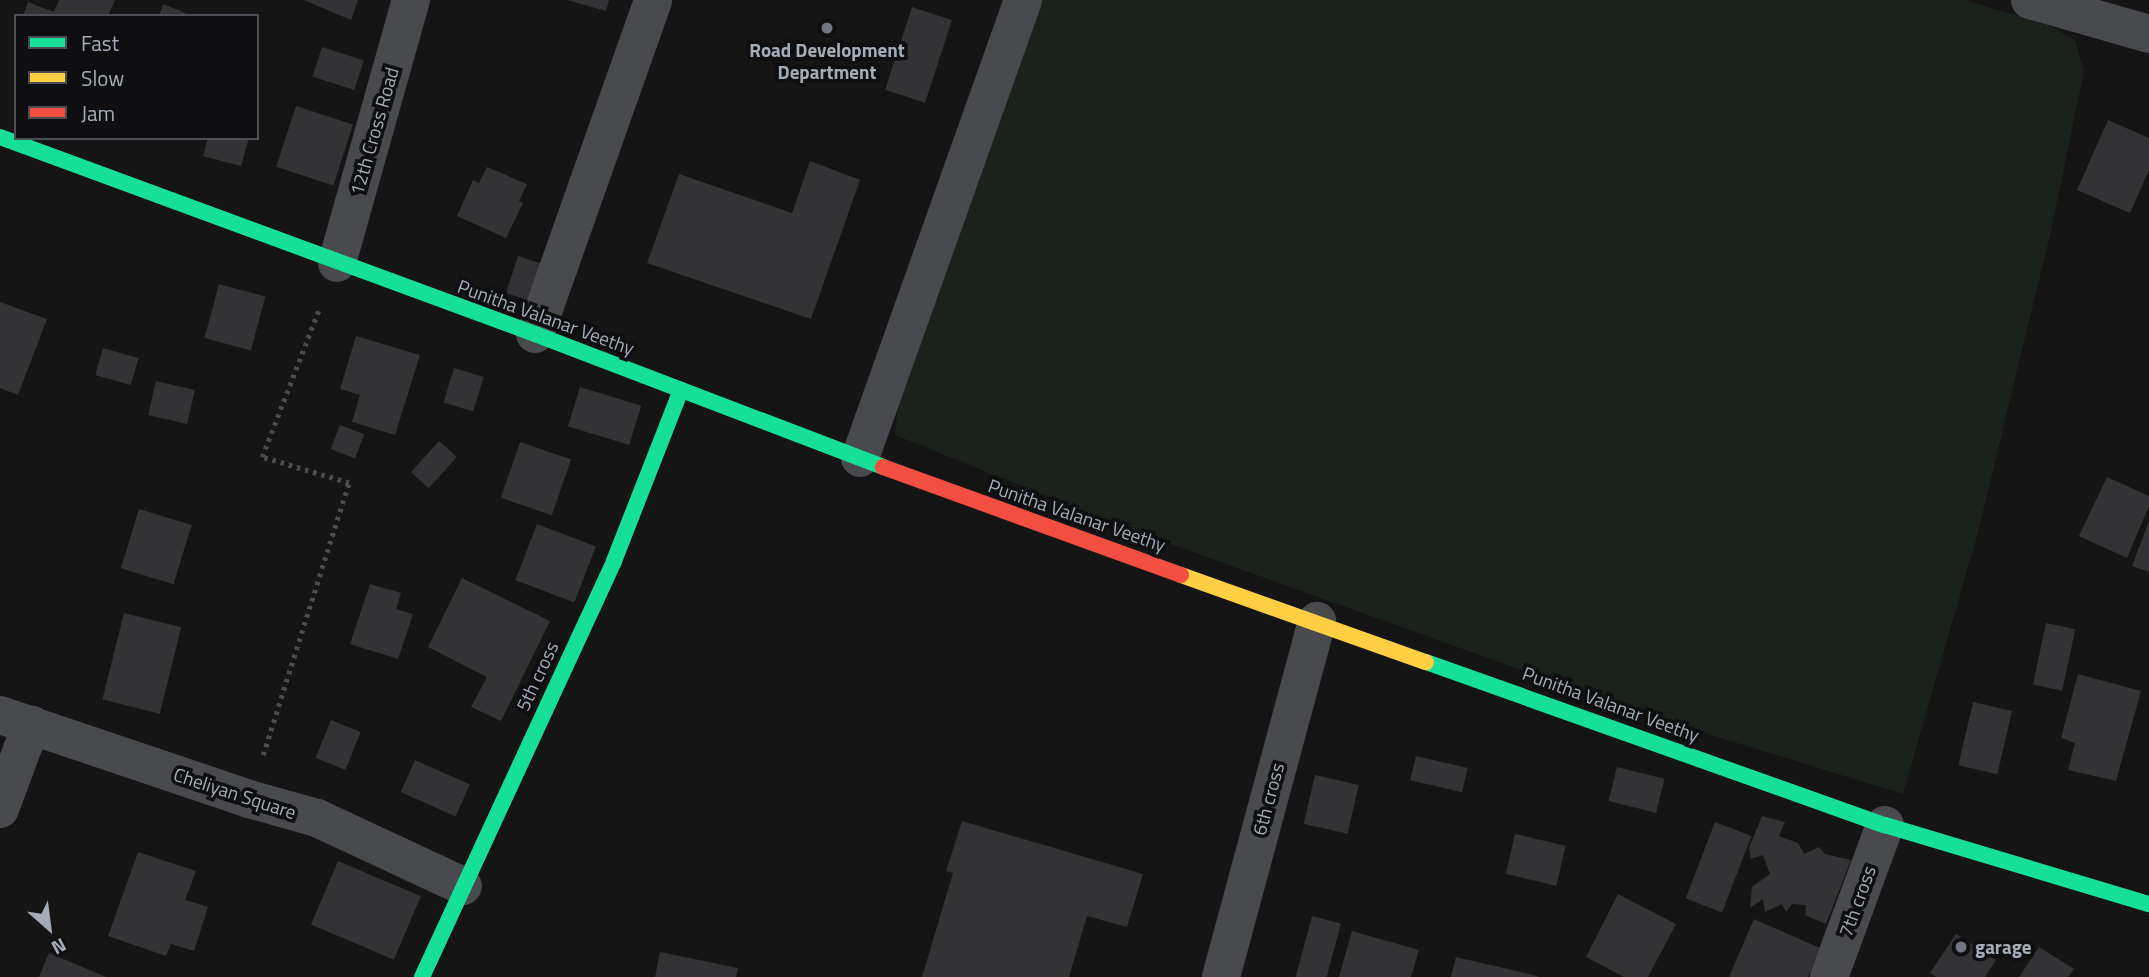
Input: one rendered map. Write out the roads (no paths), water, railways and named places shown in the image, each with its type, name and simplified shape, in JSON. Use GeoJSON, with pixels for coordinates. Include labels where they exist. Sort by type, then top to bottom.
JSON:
{"type":"FeatureCollection","features":[{"type":"Feature","properties":{"kind":"street","name":"12th Cross Road"},"geometry":{"type":"LineString","coordinates":[[337,262],[411,0]]}},
{"type":"Feature","properties":{"kind":"street"},"geometry":{"type":"LineString","coordinates":[[535,334],[653,0]]}},
{"type":"Feature","properties":{"kind":"street"},"geometry":{"type":"LineString","coordinates":[[860,458],[1023,0]]}},
{"type":"Feature","properties":{"kind":"street"},"geometry":{"type":"LineString","coordinates":[[2030,0],[2149,34]]}},
{"type":"Feature","properties":{"kind":"street","name":"Punitha Valanar Veethy"},"geometry":{"type":"LineString","coordinates":[[0,136],[535,334],[860,458],[1885,825],[2149,904]]}},
{"type":"Feature","properties":{"kind":"street","name":"5th cross"},"geometry":{"type":"LineString","coordinates":[[422,977],[614,561],[681,390]]}},
{"type":"Feature","properties":{"kind":"street","name":"6th cross"},"geometry":{"type":"LineString","coordinates":[[1221,977],[1317,621]]}},
{"type":"Feature","properties":{"kind":"street"},"geometry":{"type":"LineString","coordinates":[[0,809],[15,720]]}},
{"type":"Feature","properties":{"kind":"street","name":"Cheliyan Square"},"geometry":{"type":"LineString","coordinates":[[15,720],[248,799],[317,818],[463,886]]}},
{"type":"Feature","properties":{"kind":"street","name":"7th cross"},"geometry":{"type":"LineString","coordinates":[[1829,977],[1885,825]]}},
{"type":"Feature","properties":{"kind":"place","name":"Road Development Department"},"geometry":{"type":"Point","coordinates":[827,28]}},
{"type":"Feature","properties":{"kind":"place","name":"garage"},"geometry":{"type":"Point","coordinates":[1961,947]}}]}
